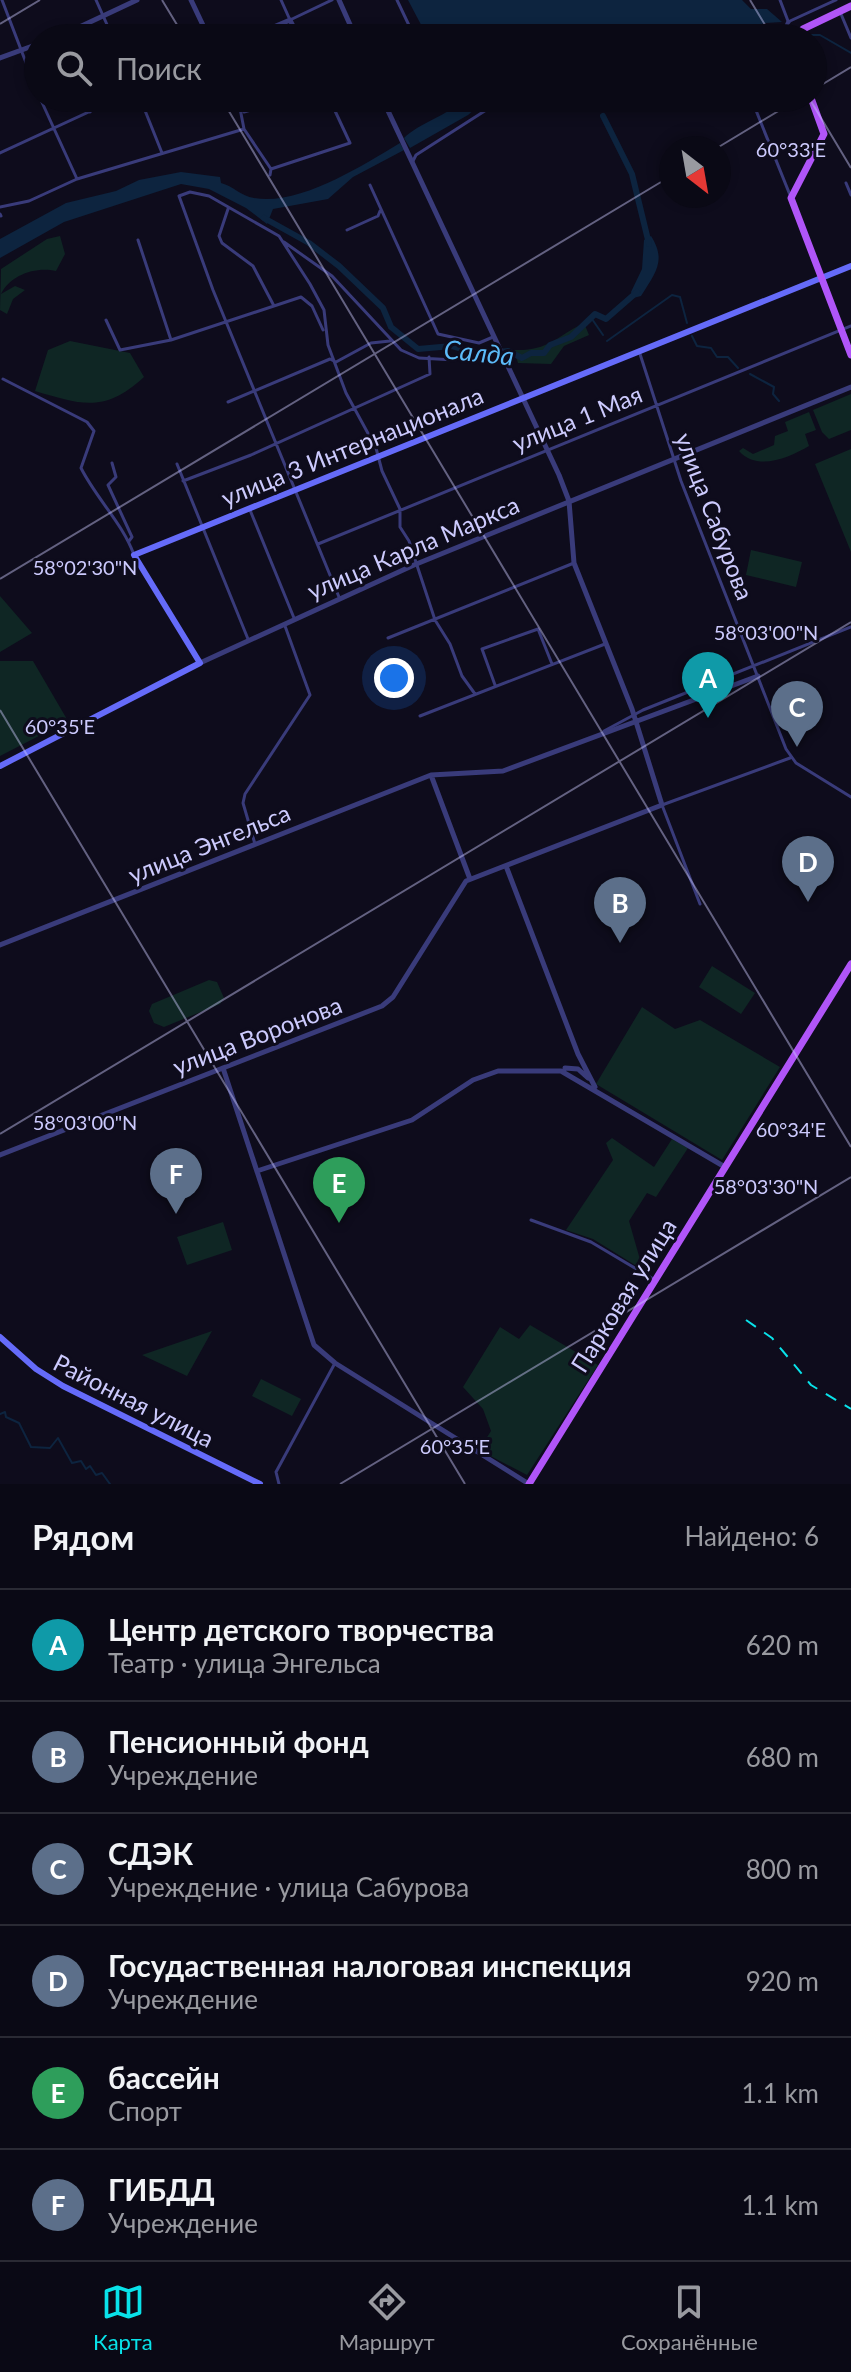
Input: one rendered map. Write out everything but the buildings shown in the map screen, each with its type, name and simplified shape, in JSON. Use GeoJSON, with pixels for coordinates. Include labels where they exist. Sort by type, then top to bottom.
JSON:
{"type":"FeatureCollection","features":[{"type":"Feature","properties":{"kind":"main road"},"geometry":{"type":"LineString","coordinates":[[810,24],[837,4],[851,6]]}},
{"type":"Feature","properties":{"kind":"main road"},"geometry":{"type":"LineString","coordinates":[[816,112],[824,134],[791,198],[851,355]]}},
{"type":"Feature","properties":{"kind":"main road","name":"улица 3 Интернационала"},"geometry":{"type":"LineString","coordinates":[[134,555],[851,266]]}},
{"type":"Feature","properties":{"kind":"main road"},"geometry":{"type":"LineString","coordinates":[[134,555],[200,663]]}},
{"type":"Feature","properties":{"kind":"main road","name":"улица Карла Маркса"},"geometry":{"type":"LineString","coordinates":[[0,766],[200,663]]}},
{"type":"Feature","properties":{"kind":"main road","name":"Парковая улица"},"geometry":{"type":"LineString","coordinates":[[529,1484],[851,964]]}},
{"type":"Feature","properties":{"kind":"main road","name":"Районная улица"},"geometry":{"type":"LineString","coordinates":[[0,1337],[36,1369],[63,1386],[260,1484]]}},
{"type":"Feature","properties":{"kind":"street"},"geometry":{"type":"LineString","coordinates":[[2,0],[24,60]]}},
{"type":"Feature","properties":{"kind":"street"},"geometry":{"type":"LineString","coordinates":[[96,0],[106,24]]}},
{"type":"Feature","properties":{"kind":"street"},"geometry":{"type":"LineString","coordinates":[[87,24],[137,0]]}},
{"type":"Feature","properties":{"kind":"street"},"geometry":{"type":"LineString","coordinates":[[191,0],[202,24]]}},
{"type":"Feature","properties":{"kind":"street"},"geometry":{"type":"LineString","coordinates":[[281,0],[292,24]]}},
{"type":"Feature","properties":{"kind":"street"},"geometry":{"type":"LineString","coordinates":[[281,24],[332,0]]}},
{"type":"Feature","properties":{"kind":"street"},"geometry":{"type":"LineString","coordinates":[[339,0],[350,24]]}},
{"type":"Feature","properties":{"kind":"street"},"geometry":{"type":"LineString","coordinates":[[397,0],[408,24]]}},
{"type":"Feature","properties":{"kind":"street"},"geometry":{"type":"LineString","coordinates":[[780,0],[786,24]]}},
{"type":"Feature","properties":{"kind":"street"},"geometry":{"type":"LineString","coordinates":[[788,24],[837,4],[851,38]]}},
{"type":"Feature","properties":{"kind":"street"},"geometry":{"type":"LineString","coordinates":[[0,58],[24,49]]}},
{"type":"Feature","properties":{"kind":"street"},"geometry":{"type":"LineString","coordinates":[[46,112],[77,179]]}},
{"type":"Feature","properties":{"kind":"street"},"geometry":{"type":"LineString","coordinates":[[0,153],[90,112]]}},
{"type":"Feature","properties":{"kind":"street"},"geometry":{"type":"LineString","coordinates":[[146,112],[162,153]]}},
{"type":"Feature","properties":{"kind":"street"},"geometry":{"type":"LineString","coordinates":[[244,112],[244,129],[271,169],[270,175]]}},
{"type":"Feature","properties":{"kind":"street"},"geometry":{"type":"LineString","coordinates":[[271,169],[350,143],[336,112]]}},
{"type":"Feature","properties":{"kind":"street"},"geometry":{"type":"LineString","coordinates":[[389,112],[507,368],[524,397],[569,501],[574,563],[633,714],[662,805],[700,904]]}},
{"type":"Feature","properties":{"kind":"street"},"geometry":{"type":"LineString","coordinates":[[413,161],[416,155],[483,112]]}},
{"type":"Feature","properties":{"kind":"street"},"geometry":{"type":"LineString","coordinates":[[757,112],[791,198]]}},
{"type":"Feature","properties":{"kind":"street"},"geometry":{"type":"LineString","coordinates":[[0,207],[29,201],[77,179],[244,129]]}},
{"type":"Feature","properties":{"kind":"street"},"geometry":{"type":"LineString","coordinates":[[846,183],[851,195]]}},
{"type":"Feature","properties":{"kind":"street"},"geometry":{"type":"LineString","coordinates":[[370,185],[438,334],[479,343],[493,337]]}},
{"type":"Feature","properties":{"kind":"street"},"geometry":{"type":"LineString","coordinates":[[339,597],[274,444],[179,196],[199,193],[281,240],[332,276],[390,341],[419,358],[455,360]]}},
{"type":"Feature","properties":{"kind":"street"},"geometry":{"type":"LineString","coordinates":[[228,208],[219,236],[222,243],[253,266],[274,306]]}},
{"type":"Feature","properties":{"kind":"street"},"geometry":{"type":"LineString","coordinates":[[347,230],[378,216],[380,211]]}},
{"type":"Feature","properties":{"kind":"street"},"geometry":{"type":"LineString","coordinates":[[138,240],[171,340]]}},
{"type":"Feature","properties":{"kind":"street"},"geometry":{"type":"LineString","coordinates":[[281,240],[324,310],[325,333]]}},
{"type":"Feature","properties":{"kind":"street"},"geometry":{"type":"LineString","coordinates":[[106,320],[120,350],[171,340],[274,306],[306,299],[325,333],[355,410],[400,509],[400,527],[409,541],[414,565],[435,620],[450,644],[462,676],[475,694]]}},
{"type":"Feature","properties":{"kind":"street","name":"улица 1 Мая"},"geometry":{"type":"LineString","coordinates":[[317,544],[851,326]]}},
{"type":"Feature","properties":{"kind":"street"},"geometry":{"type":"LineString","coordinates":[[336,362],[371,343],[390,341]]}},
{"type":"Feature","properties":{"kind":"street","name":"улица Сабурова"},"geometry":{"type":"LineString","coordinates":[[639,350],[673,461],[790,758]]}},
{"type":"Feature","properties":{"kind":"street"},"geometry":{"type":"LineString","coordinates":[[183,481],[355,410],[430,374],[429,357]]}},
{"type":"Feature","properties":{"kind":"street"},"geometry":{"type":"LineString","coordinates":[[228,402],[330,359],[336,362]]}},
{"type":"Feature","properties":{"kind":"street"},"geometry":{"type":"LineString","coordinates":[[3,379],[87,422],[94,431],[81,468],[92,492],[129,541],[134,555]]}},
{"type":"Feature","properties":{"kind":"street","name":"улица Карла Маркса"},"geometry":{"type":"LineString","coordinates":[[200,663],[414,565],[851,387]]}},
{"type":"Feature","properties":{"kind":"street"},"geometry":{"type":"LineString","coordinates":[[112,463],[116,477],[108,485],[132,537],[129,541]]}},
{"type":"Feature","properties":{"kind":"street"},"geometry":{"type":"LineString","coordinates":[[177,464],[248,639]]}},
{"type":"Feature","properties":{"kind":"street"},"geometry":{"type":"LineString","coordinates":[[249,507],[294,618]]}},
{"type":"Feature","properties":{"kind":"street"},"geometry":{"type":"LineString","coordinates":[[388,638],[574,563]]}},
{"type":"Feature","properties":{"kind":"street"},"geometry":{"type":"LineString","coordinates":[[255,844],[243,803],[245,794],[310,695],[283,623]]}},
{"type":"Feature","properties":{"kind":"street","name":"улица Энгельса"},"geometry":{"type":"LineString","coordinates":[[603,732],[633,714],[851,627]]}},
{"type":"Feature","properties":{"kind":"street"},"geometry":{"type":"LineString","coordinates":[[495,687],[482,649],[538,629],[552,664]]}},
{"type":"Feature","properties":{"kind":"street"},"geometry":{"type":"LineString","coordinates":[[420,716],[605,644]]}},
{"type":"Feature","properties":{"kind":"street","name":"улица Энгельса"},"geometry":{"type":"LineString","coordinates":[[0,945],[431,775],[503,771],[758,676]]}},
{"type":"Feature","properties":{"kind":"street"},"geometry":{"type":"LineString","coordinates":[[431,775],[470,879],[790,758],[851,797]]}},
{"type":"Feature","properties":{"kind":"street"},"geometry":{"type":"LineString","coordinates":[[506,866],[588,1082]]}},
{"type":"Feature","properties":{"kind":"street","name":"улица Воронова"},"geometry":{"type":"LineString","coordinates":[[0,1155],[387,1003],[462,885],[470,879]]}},
{"type":"Feature","properties":{"kind":"street"},"geometry":{"type":"LineString","coordinates":[[573,1076],[579,1058]]}},
{"type":"Feature","properties":{"kind":"street"},"geometry":{"type":"LineString","coordinates":[[563,1070],[579,1058]]}},
{"type":"Feature","properties":{"kind":"street"},"geometry":{"type":"LineString","coordinates":[[579,1058],[588,1082]]}},
{"type":"Feature","properties":{"kind":"street"},"geometry":{"type":"LineString","coordinates":[[223,1068],[307,1331],[319,1350],[529,1484]]}},
{"type":"Feature","properties":{"kind":"street"},"geometry":{"type":"LineString","coordinates":[[257,1171],[412,1120],[473,1080],[498,1071],[574,1068],[582,1071]]}},
{"type":"Feature","properties":{"kind":"street"},"geometry":{"type":"LineString","coordinates":[[563,1070],[588,1082],[725,1167]]}},
{"type":"Feature","properties":{"kind":"street"},"geometry":{"type":"LineString","coordinates":[[573,1076],[582,1071]]}},
{"type":"Feature","properties":{"kind":"street"},"geometry":{"type":"LineString","coordinates":[[531,1220],[591,1242],[655,1280]]}},
{"type":"Feature","properties":{"kind":"street"},"geometry":{"type":"LineString","coordinates":[[279,1484],[276,1472],[335,1363]]}},
{"type":"Feature","properties":{"kind":"green space"},"geometry":{"type":"Polygon","coordinates":[[[60,236],[65,254],[56,271],[40,270],[17,277],[1,294],[15,286],[25,290],[13,299],[7,314],[0,310],[1,269],[47,239],[60,236]]]}},
{"type":"Feature","properties":{"kind":"green space"},"geometry":{"type":"Polygon","coordinates":[[[584,323],[589,335],[564,346],[551,364],[518,363],[514,350],[543,346],[584,323]]]}},
{"type":"Feature","properties":{"kind":"green space"},"geometry":{"type":"Polygon","coordinates":[[[70,341],[130,353],[144,377],[117,396],[92,403],[66,400],[35,391],[48,350],[70,341]]]}},
{"type":"Feature","properties":{"kind":"green space"},"geometry":{"type":"Polygon","coordinates":[[[851,394],[851,430],[829,439],[822,432],[813,410],[851,394]]]}},
{"type":"Feature","properties":{"kind":"green space"},"geometry":{"type":"Polygon","coordinates":[[[809,412],[816,430],[805,434],[809,446],[784,458],[764,462],[755,461],[739,451],[743,448],[753,454],[774,445],[775,436],[788,431],[785,422],[809,412]]]}},
{"type":"Feature","properties":{"kind":"green space"},"geometry":{"type":"Polygon","coordinates":[[[851,449],[851,552],[815,464],[851,449]]]}},
{"type":"Feature","properties":{"kind":"green space"},"geometry":{"type":"Polygon","coordinates":[[[751,550],[802,562],[796,587],[746,575],[751,550]]]}},
{"type":"Feature","properties":{"kind":"green space"},"geometry":{"type":"Polygon","coordinates":[[[0,596],[32,633],[0,652],[0,596]]]}},
{"type":"Feature","properties":{"kind":"green space"},"geometry":{"type":"Polygon","coordinates":[[[0,661],[33,661],[68,721],[0,756],[0,661]]]}},
{"type":"Feature","properties":{"kind":"green space"},"geometry":{"type":"Polygon","coordinates":[[[712,966],[755,993],[741,1014],[699,987],[712,966]]]}},
{"type":"Feature","properties":{"kind":"green space"},"geometry":{"type":"Polygon","coordinates":[[[209,980],[217,982],[224,998],[220,1004],[164,1027],[154,1023],[149,1011],[152,1004],[209,980]]]}},
{"type":"Feature","properties":{"kind":"green space"},"geometry":{"type":"Polygon","coordinates":[[[642,1007],[675,1029],[700,1020],[780,1067],[722,1160],[596,1084],[642,1007]]]}},
{"type":"Feature","properties":{"kind":"green space"},"geometry":{"type":"Polygon","coordinates":[[[612,1138],[654,1167],[672,1139],[688,1148],[656,1197],[647,1193],[629,1221],[643,1270],[593,1239],[566,1230],[613,1160],[606,1143],[612,1138]]]}},
{"type":"Feature","properties":{"kind":"green space"},"geometry":{"type":"Polygon","coordinates":[[[223,1222],[232,1250],[187,1265],[177,1237],[223,1222]]]}},
{"type":"Feature","properties":{"kind":"green space"},"geometry":{"type":"Polygon","coordinates":[[[530,1325],[598,1365],[527,1475],[479,1450],[491,1431],[483,1409],[463,1387],[500,1327],[519,1339],[530,1325]]]}},
{"type":"Feature","properties":{"kind":"green space"},"geometry":{"type":"Polygon","coordinates":[[[212,1331],[187,1376],[142,1355],[212,1331]]]}},
{"type":"Feature","properties":{"kind":"green space"},"geometry":{"type":"Polygon","coordinates":[[[261,1379],[301,1399],[292,1416],[252,1396],[261,1379]]]}},
{"type":"Feature","properties":{"kind":"water"},"geometry":{"type":"Polygon","coordinates":[[[408,0],[742,0],[751,9],[767,9],[782,22],[762,24],[421,24],[408,0]]]}},
{"type":"Feature","properties":{"kind":"water"},"geometry":{"type":"Polygon","coordinates":[[[446,112],[471,112],[410,148],[404,138],[446,112]]]}},
{"type":"Feature","properties":{"kind":"water"},"geometry":{"type":"Polygon","coordinates":[[[400,143],[404,150],[353,177],[328,199],[273,209],[267,224],[246,208],[209,189],[181,184],[64,222],[0,258],[0,239],[66,203],[116,191],[139,180],[181,172],[220,177],[221,183],[245,195],[272,199],[329,182],[400,143]]]}},
{"type":"Feature","properties":{"kind":"water"},"geometry":{"type":"Polygon","coordinates":[[[651,236],[658,253],[657,267],[641,296],[633,298],[631,292],[642,269],[644,240],[651,236]]]}},
{"type":"Feature","properties":{"kind":"waterway"},"geometry":{"type":"LineString","coordinates":[[827,39],[851,53]]}},
{"type":"Feature","properties":{"kind":"waterway","name":"Салда"},"geometry":{"type":"LineString","coordinates":[[603,116],[632,174],[649,244]]}},
{"type":"Feature","properties":{"kind":"waterway","name":"Салда"},"geometry":{"type":"LineString","coordinates":[[264,218],[309,243],[339,266],[383,308],[391,327],[418,349],[452,346],[480,354],[508,351],[522,358],[531,353],[544,353],[550,345],[571,337],[595,314],[606,319],[637,292]]}},
{"type":"Feature","properties":{"kind":"waterway"},"geometry":{"type":"LineString","coordinates":[[607,341],[672,295],[680,297],[687,323]]}},
{"type":"Feature","properties":{"kind":"waterway"},"geometry":{"type":"LineString","coordinates":[[592,319],[603,335]]}},
{"type":"Feature","properties":{"kind":"waterway"},"geometry":{"type":"LineString","coordinates":[[692,336],[697,346],[711,348],[717,357],[728,357],[738,368]]}},
{"type":"Feature","properties":{"kind":"waterway"},"geometry":{"type":"LineString","coordinates":[[750,374],[774,387],[773,394],[779,401]]}},
{"type":"Feature","properties":{"kind":"waterway"},"geometry":{"type":"LineString","coordinates":[[0,1414],[5,1412],[6,1417],[19,1423],[31,1447],[50,1448],[58,1438],[72,1463],[81,1461],[86,1469],[90,1466],[96,1475],[102,1473],[110,1484]]}},
{"type":"Feature","properties":{"kind":"railway"},"geometry":{"type":"LineString","coordinates":[[746,1320],[772,1338],[811,1385],[851,1409]]}},
{"type":"Feature","properties":{"kind":"place","name":"Центр детского творчества"},"geometry":{"type":"Point","coordinates":[708,718]}},
{"type":"Feature","properties":{"kind":"place","name":"СДЭК"},"geometry":{"type":"Point","coordinates":[797,747]}},
{"type":"Feature","properties":{"kind":"place","name":"Госудаственная налоговая инспекция"},"geometry":{"type":"Point","coordinates":[808,902]}},
{"type":"Feature","properties":{"kind":"place","name":"Пенсионный фонд"},"geometry":{"type":"Point","coordinates":[620,943]}},
{"type":"Feature","properties":{"kind":"place","name":"ГИБДД"},"geometry":{"type":"Point","coordinates":[176,1214]}},
{"type":"Feature","properties":{"kind":"place","name":"бассейн"},"geometry":{"type":"Point","coordinates":[339,1223]}}]}
